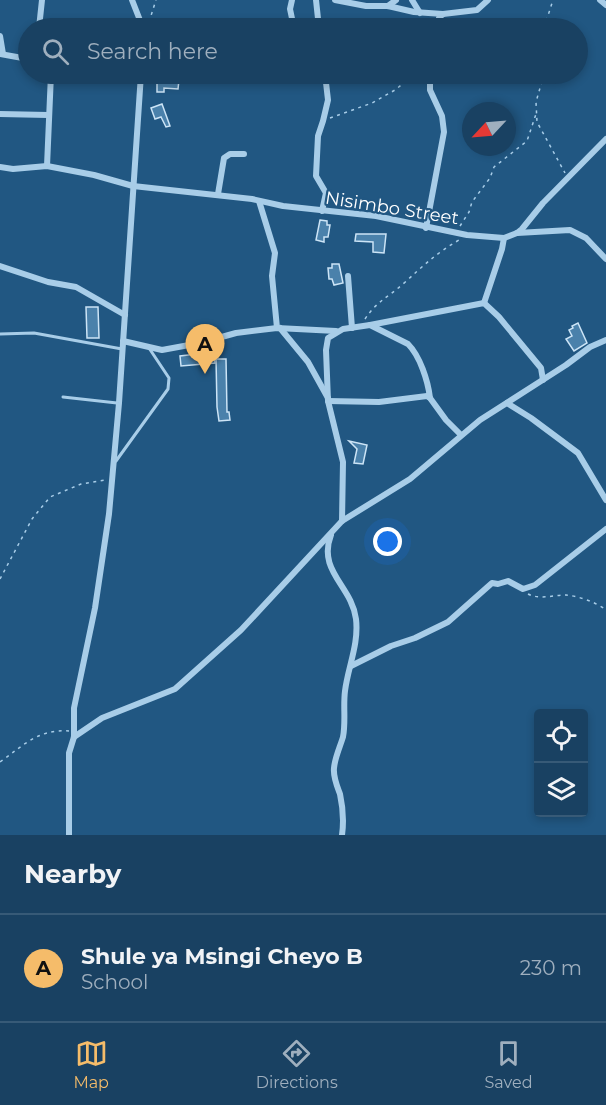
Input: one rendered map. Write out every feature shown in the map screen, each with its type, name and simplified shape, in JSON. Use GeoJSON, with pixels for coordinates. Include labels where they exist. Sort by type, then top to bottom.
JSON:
{"type":"FeatureCollection","features":[{"type":"Feature","properties":{"kind":"street"},"geometry":{"type":"LineString","coordinates":[[40,18],[42,0]]}},
{"type":"Feature","properties":{"kind":"street"},"geometry":{"type":"LineString","coordinates":[[132,0],[140,18]]}},
{"type":"Feature","properties":{"kind":"street"},"geometry":{"type":"LineString","coordinates":[[292,0],[290,9],[292,18]]}},
{"type":"Feature","properties":{"kind":"street"},"geometry":{"type":"LineString","coordinates":[[316,0],[318,18]]}},
{"type":"Feature","properties":{"kind":"street"},"geometry":{"type":"LineString","coordinates":[[335,0],[366,6],[388,6],[443,14],[477,9],[488,0]]}},
{"type":"Feature","properties":{"kind":"street"},"geometry":{"type":"LineString","coordinates":[[388,6],[396,0]]}},
{"type":"Feature","properties":{"kind":"street"},"geometry":{"type":"LineString","coordinates":[[412,0],[420,12]]}},
{"type":"Feature","properties":{"kind":"street"},"geometry":{"type":"LineString","coordinates":[[600,0],[606,5]]}},
{"type":"Feature","properties":{"kind":"street"},"geometry":{"type":"LineString","coordinates":[[439,18],[443,14]]}},
{"type":"Feature","properties":{"kind":"street"},"geometry":{"type":"LineString","coordinates":[[0,36],[2,54],[18,56]]}},
{"type":"Feature","properties":{"kind":"street"},"geometry":{"type":"LineString","coordinates":[[46,166],[50,84]]}},
{"type":"Feature","properties":{"kind":"street"},"geometry":{"type":"LineString","coordinates":[[69,835],[69,753],[73,734],[74,708],[103,560],[112,478],[139,84]]}},
{"type":"Feature","properties":{"kind":"street"},"geometry":{"type":"LineString","coordinates":[[322,211],[326,193],[316,176],[318,136],[328,100],[327,84]]}},
{"type":"Feature","properties":{"kind":"street"},"geometry":{"type":"LineString","coordinates":[[426,228],[444,132],[442,116],[430,90],[430,84]]}},
{"type":"Feature","properties":{"kind":"street"},"geometry":{"type":"LineString","coordinates":[[0,114],[48,115]]}},
{"type":"Feature","properties":{"kind":"street"},"geometry":{"type":"LineString","coordinates":[[517,234],[543,203],[606,139]]}},
{"type":"Feature","properties":{"kind":"street"},"geometry":{"type":"LineString","coordinates":[[218,194],[224,158],[230,154],[244,154]]}},
{"type":"Feature","properties":{"kind":"street","name":"Nisimbo Street"},"geometry":{"type":"LineString","coordinates":[[0,167],[13,169],[46,166],[94,175],[133,186],[218,194],[322,211],[376,216],[467,235],[504,238],[517,234],[561,230],[578,232],[606,259]]}},
{"type":"Feature","properties":{"kind":"street"},"geometry":{"type":"LineString","coordinates":[[259,201],[275,253],[272,276],[278,328],[308,362],[328,400]]}},
{"type":"Feature","properties":{"kind":"street"},"geometry":{"type":"LineString","coordinates":[[484,303],[504,238]]}},
{"type":"Feature","properties":{"kind":"street"},"geometry":{"type":"LineString","coordinates":[[0,266],[48,282],[76,287],[125,315]]}},
{"type":"Feature","properties":{"kind":"street"},"geometry":{"type":"LineString","coordinates":[[348,276],[352,328]]}},
{"type":"Feature","properties":{"kind":"street"},"geometry":{"type":"LineString","coordinates":[[123,340],[162,350],[236,333],[278,328],[337,331],[484,303]]}},
{"type":"Feature","properties":{"kind":"street"},"geometry":{"type":"LineString","coordinates":[[484,303],[499,317],[541,368],[543,380]]}},
{"type":"Feature","properties":{"kind":"street"},"geometry":{"type":"LineString","coordinates":[[370,325],[400,340],[412,349],[429,387],[430,398],[446,420],[461,435]]}},
{"type":"Feature","properties":{"kind":"street"},"geometry":{"type":"LineString","coordinates":[[337,331],[326,342],[328,400],[343,462],[342,521]]}},
{"type":"Feature","properties":{"kind":"street"},"geometry":{"type":"LineString","coordinates":[[73,734],[102,718],[175,689],[241,630],[342,521],[410,479],[461,435],[507,403],[590,347],[606,340]]}},
{"type":"Feature","properties":{"kind":"street"},"geometry":{"type":"LineString","coordinates":[[328,400],[379,402],[430,398]]}},
{"type":"Feature","properties":{"kind":"street"},"geometry":{"type":"LineString","coordinates":[[507,403],[578,453],[606,500]]}},
{"type":"Feature","properties":{"kind":"street"},"geometry":{"type":"LineString","coordinates":[[351,666],[448,622],[492,583],[508,581],[523,590],[535,585],[606,530]]}},
{"type":"Feature","properties":{"kind":"street"},"geometry":{"type":"LineString","coordinates":[[332,531],[327,544],[328,564],[348,596],[356,615],[357,632],[345,691],[343,734],[334,768],[343,806],[342,835]]}},
{"type":"Feature","properties":{"kind":"lane"},"geometry":{"type":"LineString","coordinates":[[0,334],[33,333],[122,349]]}},
{"type":"Feature","properties":{"kind":"lane"},"geometry":{"type":"LineString","coordinates":[[113,464],[168,389],[169,378],[149,348]]}},
{"type":"Feature","properties":{"kind":"lane"},"geometry":{"type":"LineString","coordinates":[[63,397],[119,403]]}},
{"type":"Feature","properties":{"kind":"path"},"geometry":{"type":"LineString","coordinates":[[149,18],[156,0]]}},
{"type":"Feature","properties":{"kind":"path"},"geometry":{"type":"LineString","coordinates":[[547,18],[553,0]]}},
{"type":"Feature","properties":{"kind":"path"},"geometry":{"type":"LineString","coordinates":[[323,121],[379,100],[401,84]]}},
{"type":"Feature","properties":{"kind":"path"},"geometry":{"type":"LineString","coordinates":[[541,84],[536,102],[537,122],[568,179]]}},
{"type":"Feature","properties":{"kind":"path"},"geometry":{"type":"LineString","coordinates":[[455,233],[469,212],[472,202],[490,178],[494,167],[527,141],[536,114]]}},
{"type":"Feature","properties":{"kind":"path"},"geometry":{"type":"LineString","coordinates":[[360,327],[378,302],[396,290],[429,259],[467,235]]}},
{"type":"Feature","properties":{"kind":"path"},"geometry":{"type":"LineString","coordinates":[[0,579],[32,519],[50,497],[81,484],[112,478]]}},
{"type":"Feature","properties":{"kind":"path"},"geometry":{"type":"LineString","coordinates":[[523,590],[533,597],[567,595],[586,600],[606,610]]}},
{"type":"Feature","properties":{"kind":"path"},"geometry":{"type":"LineString","coordinates":[[0,762],[41,734],[53,730],[73,734]]}},
{"type":"Feature","properties":{"kind":"building"},"geometry":{"type":"Polygon","coordinates":[[[157,84],[179,84],[178,89],[164,88],[164,92],[157,92],[157,84]]]}},
{"type":"Feature","properties":{"kind":"building"},"geometry":{"type":"Polygon","coordinates":[[[162,104],[170,126],[166,127],[161,117],[155,119],[151,108],[162,104]]]}},
{"type":"Feature","properties":{"kind":"building"},"geometry":{"type":"Polygon","coordinates":[[[320,220],[327,221],[327,225],[330,225],[328,237],[324,237],[324,242],[316,240],[320,220]]]}},
{"type":"Feature","properties":{"kind":"building"},"geometry":{"type":"Polygon","coordinates":[[[356,234],[386,234],[384,253],[373,252],[373,242],[355,241],[356,234]]]}},
{"type":"Feature","properties":{"kind":"building"},"geometry":{"type":"Polygon","coordinates":[[[332,264],[339,264],[343,283],[334,285],[332,279],[329,279],[328,268],[332,268],[332,264]]]}},
{"type":"Feature","properties":{"kind":"building"},"geometry":{"type":"Polygon","coordinates":[[[86,307],[98,307],[99,338],[87,338],[86,307]]]}},
{"type":"Feature","properties":{"kind":"building"},"geometry":{"type":"Polygon","coordinates":[[[578,323],[587,343],[574,351],[566,339],[572,336],[569,330],[573,328],[572,326],[578,323]]]}},
{"type":"Feature","properties":{"kind":"building"},"geometry":{"type":"Polygon","coordinates":[[[214,352],[215,363],[181,366],[180,356],[214,352]]]}},
{"type":"Feature","properties":{"kind":"building"},"geometry":{"type":"Polygon","coordinates":[[[216,359],[226,359],[227,412],[229,412],[230,420],[219,421],[216,359]]]}},
{"type":"Feature","properties":{"kind":"building"},"geometry":{"type":"Polygon","coordinates":[[[349,441],[367,445],[363,464],[354,463],[357,449],[349,441]]]}},
{"type":"Feature","properties":{"kind":"place","name":"Shule ya Msingi Cheyo B"},"geometry":{"type":"Point","coordinates":[205,374]}}]}
